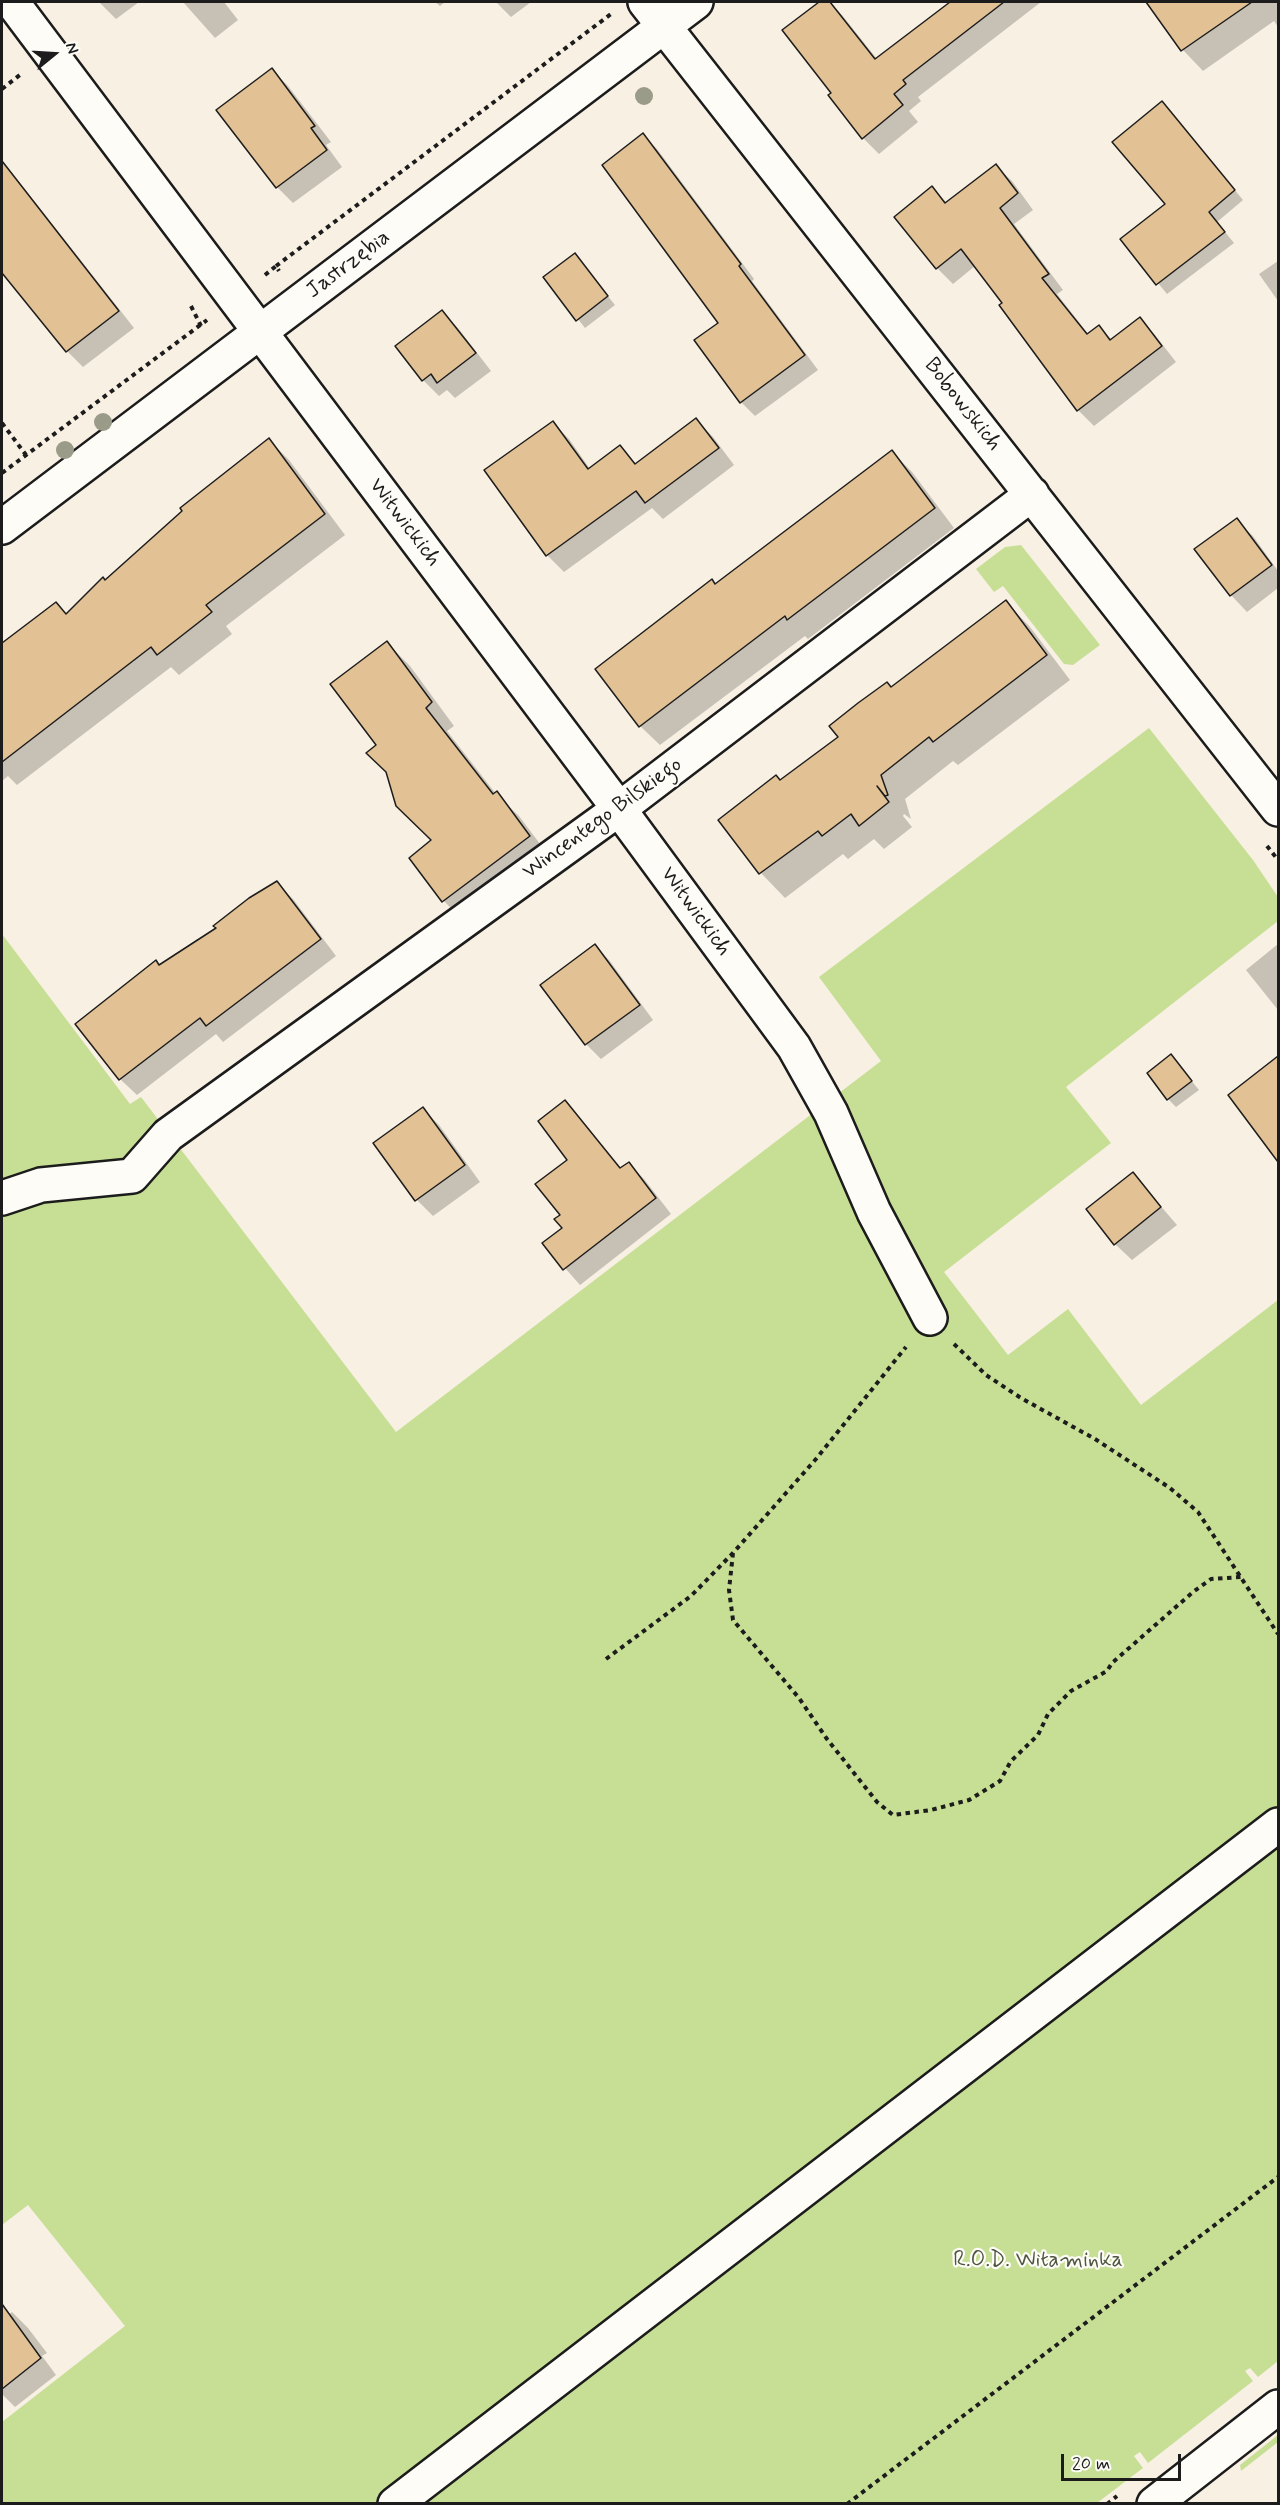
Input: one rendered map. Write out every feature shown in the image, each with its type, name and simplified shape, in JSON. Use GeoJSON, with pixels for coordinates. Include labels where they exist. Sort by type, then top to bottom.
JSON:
{"type":"FeatureCollection","features":[{"type":"Feature","properties":{"kind":"street","name":"Witwickich"},"geometry":{"type":"LineString","coordinates":[[12,2],[619,809],[794,1047],[831,1113],[874,1212],[930,1318]]}},
{"type":"Feature","properties":{"kind":"street","name":"Jastrzębia"},"geometry":{"type":"LineString","coordinates":[[2,527],[301,301],[655,14],[696,2]]}},
{"type":"Feature","properties":{"kind":"street","name":"Bobowskich"},"geometry":{"type":"LineString","coordinates":[[655,14],[1278,809]]}},
{"type":"Feature","properties":{"kind":"street","name":"Wincentego Bilskiego"},"geometry":{"type":"LineString","coordinates":[[2,1198],[41,1185],[132,1176],[168,1135],[619,809],[1032,494]]}},
{"type":"Feature","properties":{"kind":"street"},"geometry":{"type":"LineString","coordinates":[[395,2504],[1278,1825]]}},
{"type":"Feature","properties":{"kind":"street"},"geometry":{"type":"LineString","coordinates":[[1154,2504],[1278,2407]]}},
{"type":"Feature","properties":{"kind":"path"},"geometry":{"type":"LineString","coordinates":[[2,473],[611,13]]}},
{"type":"Feature","properties":{"kind":"path"},"geometry":{"type":"LineString","coordinates":[[276,266],[301,301]]}},
{"type":"Feature","properties":{"kind":"path"},"geometry":{"type":"LineString","coordinates":[[2,423],[52,489]]}},
{"type":"Feature","properties":{"kind":"path"},"geometry":{"type":"LineString","coordinates":[[606,1659],[691,1596],[733,1553],[816,1459],[930,1318],[986,1375],[1021,1398],[1095,1439],[1170,1488],[1198,1512],[1278,1634]]}},
{"type":"Feature","properties":{"kind":"path"},"geometry":{"type":"LineString","coordinates":[[733,1553],[729,1590],[733,1620],[799,1698],[827,1739],[877,1802],[893,1815],[931,1810],[969,1800],[1000,1781],[1011,1761],[1038,1735],[1048,1714],[1066,1696],[1107,1671],[1112,1663],[1192,1592],[1212,1579],[1241,1577]]}},
{"type":"Feature","properties":{"kind":"path"},"geometry":{"type":"LineString","coordinates":[[847,2504],[1278,2177]]}},
{"type":"Feature","properties":{"kind":"green space"},"geometry":{"type":"Polygon","coordinates":[[[1021,545],[1100,645],[1073,665],[1064,664],[1003,586],[994,592],[976,569],[1005,547],[1021,545]]]}},
{"type":"Feature","properties":{"kind":"green space","name":"R.O.D. Witaminka"},"geometry":{"type":"Polygon","coordinates":[[[1149,728],[1253,860],[1278,897],[1278,921],[1066,1087],[1111,1143],[944,1272],[1008,1355],[1068,1309],[1141,1405],[1278,1300],[1278,2361],[1258,2377],[1250,2368],[1245,2371],[1253,2381],[1148,2463],[1140,2452],[1134,2456],[1143,2468],[1097,2503],[2,2503],[2,2422],[125,2326],[28,2205],[2,2225],[2,934],[130,1104],[141,1097],[396,1432],[881,1061],[819,977],[1149,728]]]}},
{"type":"Feature","properties":{"kind":"green space"},"geometry":{"type":"Polygon","coordinates":[[[1278,2435],[1278,2442],[1241,2471],[1240,2465],[1278,2435]]]}},
{"type":"Feature","properties":{"kind":"building"},"geometry":{"type":"Polygon","coordinates":[[[819,2],[830,2],[875,59],[950,2],[1004,2],[903,80],[906,84],[894,94],[903,105],[862,139],[828,95],[831,93],[782,30],[819,2]]]}},
{"type":"Feature","properties":{"kind":"building"},"geometry":{"type":"Polygon","coordinates":[[[1146,2],[1252,2],[1181,51],[1146,2]]]}},
{"type":"Feature","properties":{"kind":"building"},"geometry":{"type":"Polygon","coordinates":[[[272,68],[315,126],[311,128],[327,150],[276,188],[216,110],[272,68]]]}},
{"type":"Feature","properties":{"kind":"building"},"geometry":{"type":"Polygon","coordinates":[[[1162,101],[1235,190],[1209,212],[1225,232],[1156,285],[1120,239],[1165,204],[1112,142],[1162,101]]]}},
{"type":"Feature","properties":{"kind":"building"},"geometry":{"type":"Polygon","coordinates":[[[643,133],[741,264],[739,266],[805,355],[740,403],[694,340],[718,323],[602,165],[643,133]]]}},
{"type":"Feature","properties":{"kind":"building"},"geometry":{"type":"Polygon","coordinates":[[[2,161],[119,311],[66,352],[2,273],[2,161]]]}},
{"type":"Feature","properties":{"kind":"building"},"geometry":{"type":"Polygon","coordinates":[[[996,164],[1018,193],[1000,208],[1049,274],[1042,278],[1087,334],[1099,325],[1110,340],[1140,317],[1162,346],[1077,411],[999,305],[1002,303],[961,249],[936,269],[894,217],[932,186],[945,203],[996,164]]]}},
{"type":"Feature","properties":{"kind":"building"},"geometry":{"type":"Polygon","coordinates":[[[575,253],[608,296],[576,321],[543,277],[575,253]]]}},
{"type":"Feature","properties":{"kind":"building"},"geometry":{"type":"Polygon","coordinates":[[[442,310],[476,353],[437,383],[431,374],[422,381],[395,346],[442,310]]]}},
{"type":"Feature","properties":{"kind":"building"},"geometry":{"type":"Polygon","coordinates":[[[696,418],[719,448],[645,503],[636,491],[546,556],[484,470],[553,421],[588,469],[620,445],[635,464],[696,418]]]}},
{"type":"Feature","properties":{"kind":"building"},"geometry":{"type":"Polygon","coordinates":[[[269,438],[325,514],[206,605],[212,612],[157,655],[151,647],[2,762],[2,643],[56,602],[66,614],[103,577],[105,580],[182,511],[180,508],[269,438]]]}},
{"type":"Feature","properties":{"kind":"building"},"geometry":{"type":"Polygon","coordinates":[[[892,450],[935,508],[787,620],[785,616],[639,727],[595,669],[712,579],[715,584],[892,450]]]}},
{"type":"Feature","properties":{"kind":"building"},"geometry":{"type":"Polygon","coordinates":[[[1237,518],[1272,565],[1230,596],[1194,549],[1237,518]]]}},
{"type":"Feature","properties":{"kind":"building"},"geometry":{"type":"Polygon","coordinates":[[[1006,600],[1047,655],[933,742],[929,737],[881,775],[888,795],[885,796],[877,786],[889,802],[859,826],[851,814],[822,836],[818,831],[759,874],[718,820],[776,775],[780,780],[838,737],[829,726],[858,703],[887,682],[891,687],[1006,600]]]}},
{"type":"Feature","properties":{"kind":"building"},"geometry":{"type":"Polygon","coordinates":[[[387,641],[432,702],[426,708],[493,794],[497,791],[530,836],[442,902],[409,858],[431,840],[396,806],[386,772],[366,753],[376,745],[330,684],[387,641]]]}},
{"type":"Feature","properties":{"kind":"building"},"geometry":{"type":"Polygon","coordinates":[[[277,881],[321,939],[206,1026],[200,1018],[119,1080],[75,1024],[156,960],[159,965],[216,928],[213,926],[249,898],[277,881]]]}},
{"type":"Feature","properties":{"kind":"building"},"geometry":{"type":"Polygon","coordinates":[[[595,944],[640,1005],[585,1045],[540,985],[595,944]]]}},
{"type":"Feature","properties":{"kind":"building"},"geometry":{"type":"Polygon","coordinates":[[[1171,1054],[1192,1081],[1167,1100],[1147,1073],[1171,1054]]]}},
{"type":"Feature","properties":{"kind":"building"},"geometry":{"type":"Polygon","coordinates":[[[1278,1056],[1278,1162],[1228,1095],[1278,1056]]]}},
{"type":"Feature","properties":{"kind":"building"},"geometry":{"type":"Polygon","coordinates":[[[565,1100],[620,1168],[629,1162],[656,1198],[563,1270],[542,1243],[562,1228],[554,1219],[560,1215],[535,1184],[567,1160],[538,1121],[565,1100]]]}},
{"type":"Feature","properties":{"kind":"building"},"geometry":{"type":"Polygon","coordinates":[[[423,1107],[465,1165],[415,1201],[373,1143],[423,1107]]]}},
{"type":"Feature","properties":{"kind":"building"},"geometry":{"type":"Polygon","coordinates":[[[1133,1172],[1161,1207],[1114,1245],[1086,1209],[1133,1172]]]}},
{"type":"Feature","properties":{"kind":"building"},"geometry":{"type":"Polygon","coordinates":[[[2,2304],[41,2358],[2,2389],[2,2304]]]}}]}
